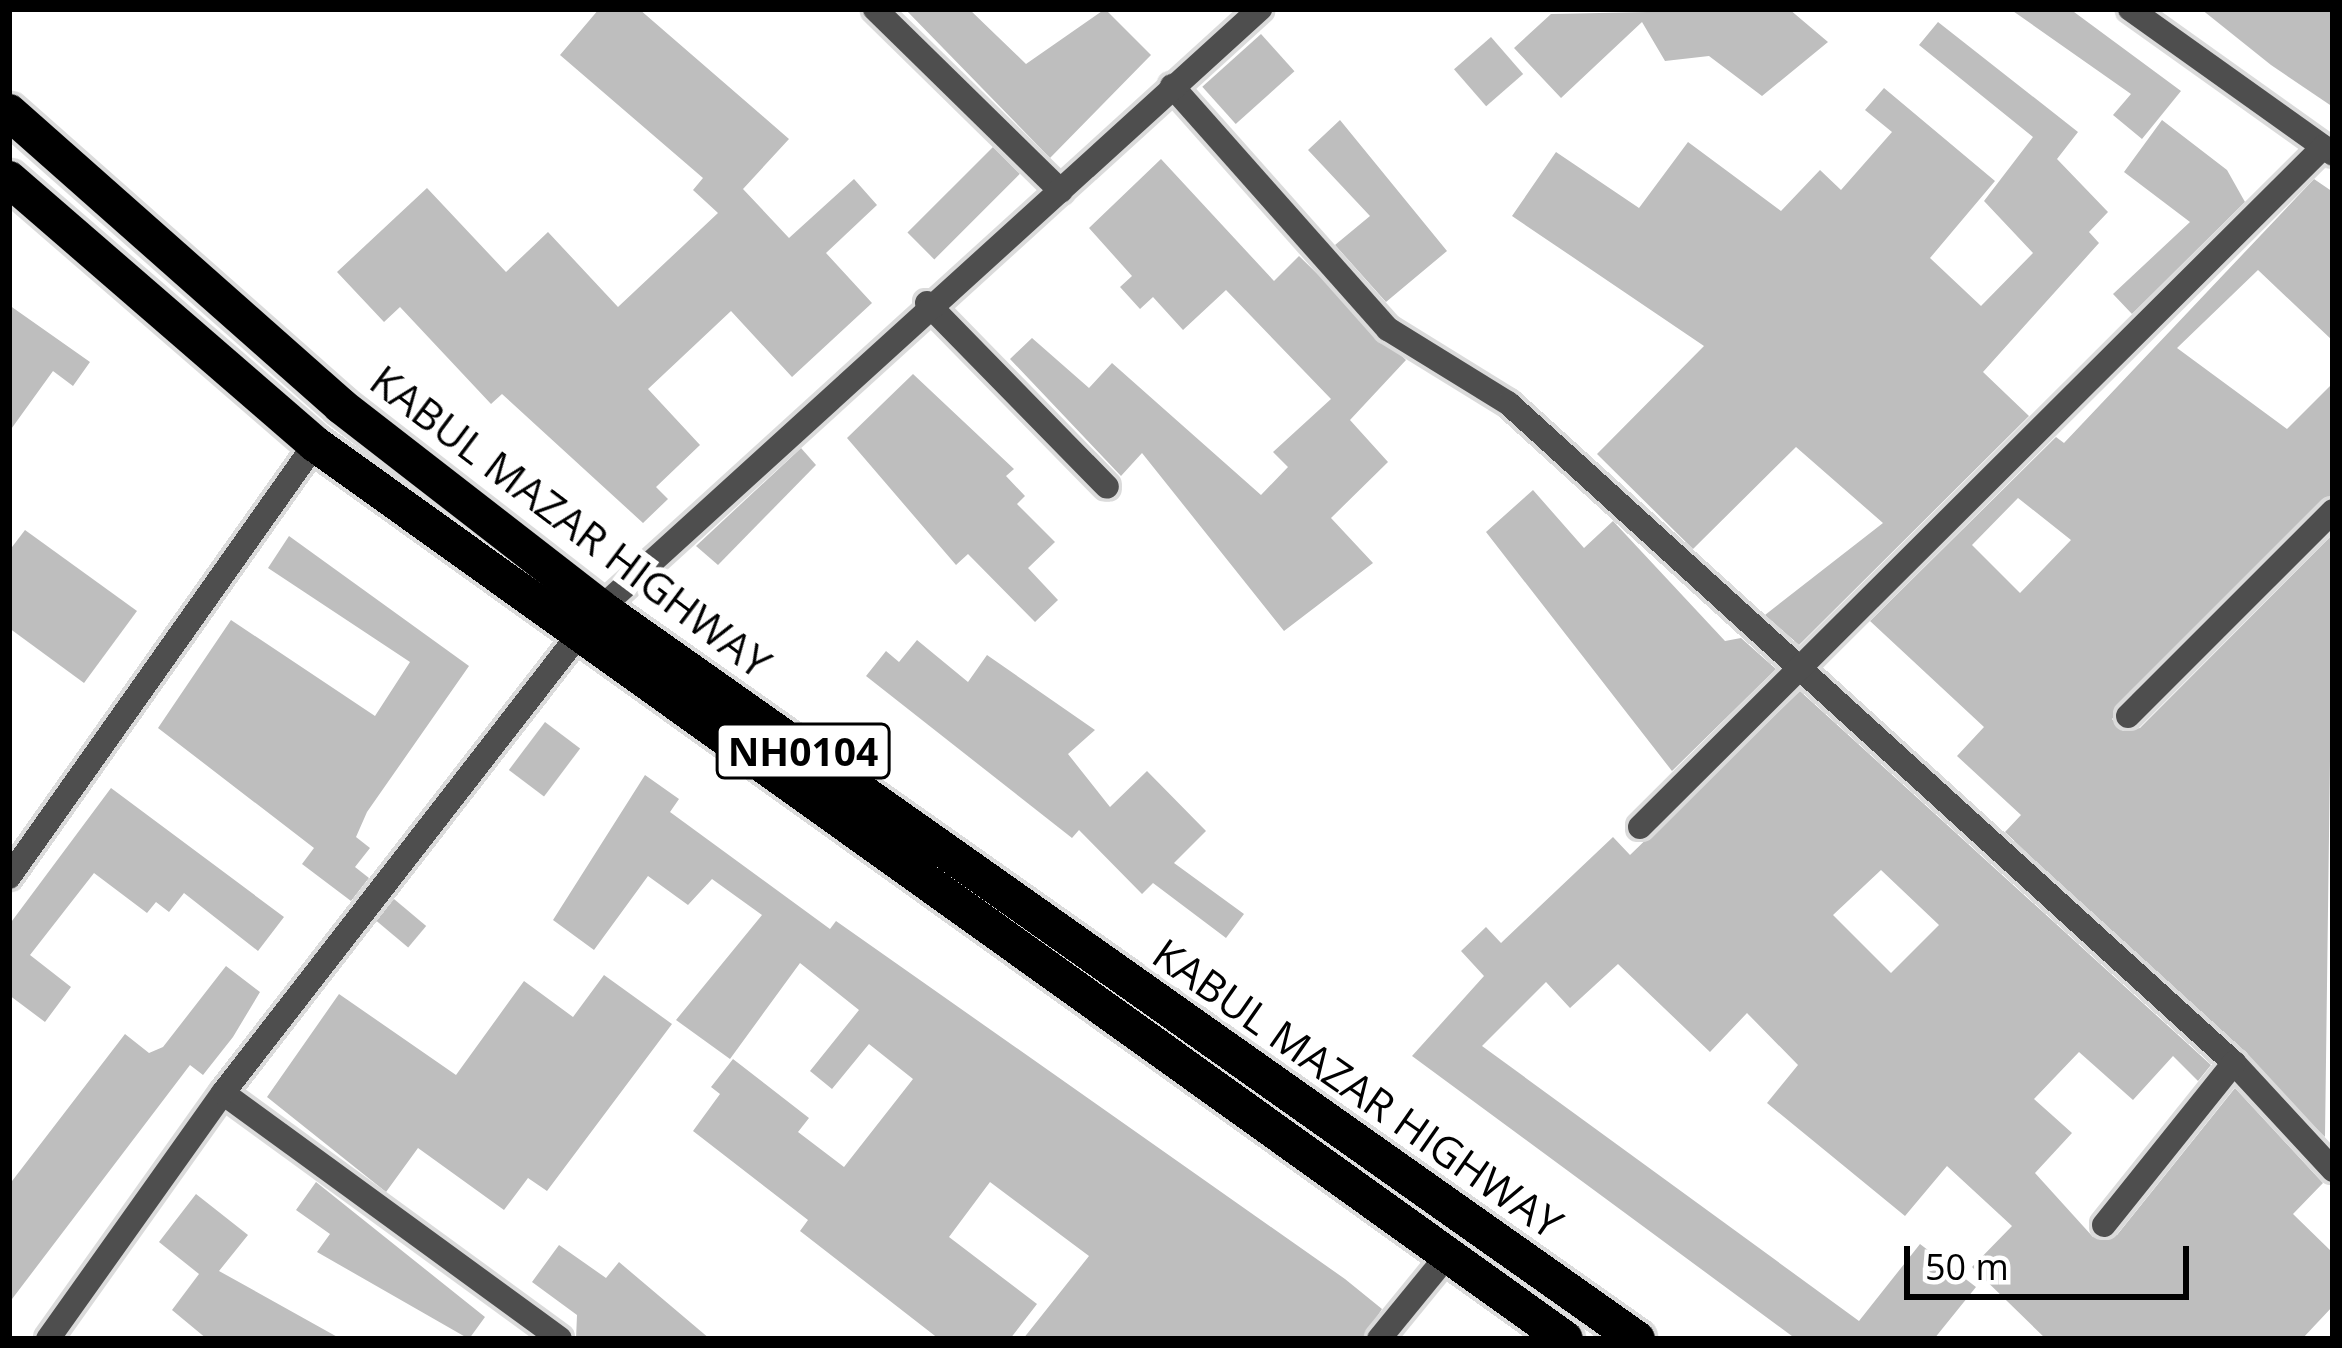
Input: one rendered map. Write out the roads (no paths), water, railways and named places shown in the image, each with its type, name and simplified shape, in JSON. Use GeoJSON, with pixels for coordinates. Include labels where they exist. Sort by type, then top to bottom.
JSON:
{"type":"FeatureCollection","features":[{"type":"Feature","properties":{"kind":"highway","name":"KABUL MAZAR HIGHWAY"},"geometry":{"type":"LineString","coordinates":[[9,112],[341,406],[602,608],[1637,1339]]}},
{"type":"Feature","properties":{"kind":"highway","name":"KABUL MAZAR HIGHWAY"},"geometry":{"type":"LineString","coordinates":[[9,179],[315,444],[576,638],[1564,1339]]}},
{"type":"Feature","properties":{"kind":"street"},"geometry":{"type":"LineString","coordinates":[[875,9],[1061,190]]}},
{"type":"Feature","properties":{"kind":"street"},"geometry":{"type":"LineString","coordinates":[[602,608],[927,303],[1061,190],[1260,9]]}},
{"type":"Feature","properties":{"kind":"street"},"geometry":{"type":"LineString","coordinates":[[1640,827],[2328,151],[2130,9]]}},
{"type":"Feature","properties":{"kind":"street"},"geometry":{"type":"LineString","coordinates":[[1172,86],[1388,329],[1508,403],[1799,673],[2234,1063],[2333,1171]]}},
{"type":"Feature","properties":{"kind":"street"},"geometry":{"type":"LineString","coordinates":[[927,303],[1107,487]]}},
{"type":"Feature","properties":{"kind":"street"},"geometry":{"type":"LineString","coordinates":[[9,877],[315,444]]}},
{"type":"Feature","properties":{"kind":"street"},"geometry":{"type":"LineString","coordinates":[[2128,716],[2333,511]]}},
{"type":"Feature","properties":{"kind":"street"},"geometry":{"type":"LineString","coordinates":[[48,1339],[223,1093],[576,638]]}},
{"type":"Feature","properties":{"kind":"street"},"geometry":{"type":"LineString","coordinates":[[2104,1225],[2234,1063]]}},
{"type":"Feature","properties":{"kind":"street"},"geometry":{"type":"LineString","coordinates":[[223,1093],[560,1339]]}},
{"type":"Feature","properties":{"kind":"street"},"geometry":{"type":"LineString","coordinates":[[1378,1339],[1447,1256]]}}]}
